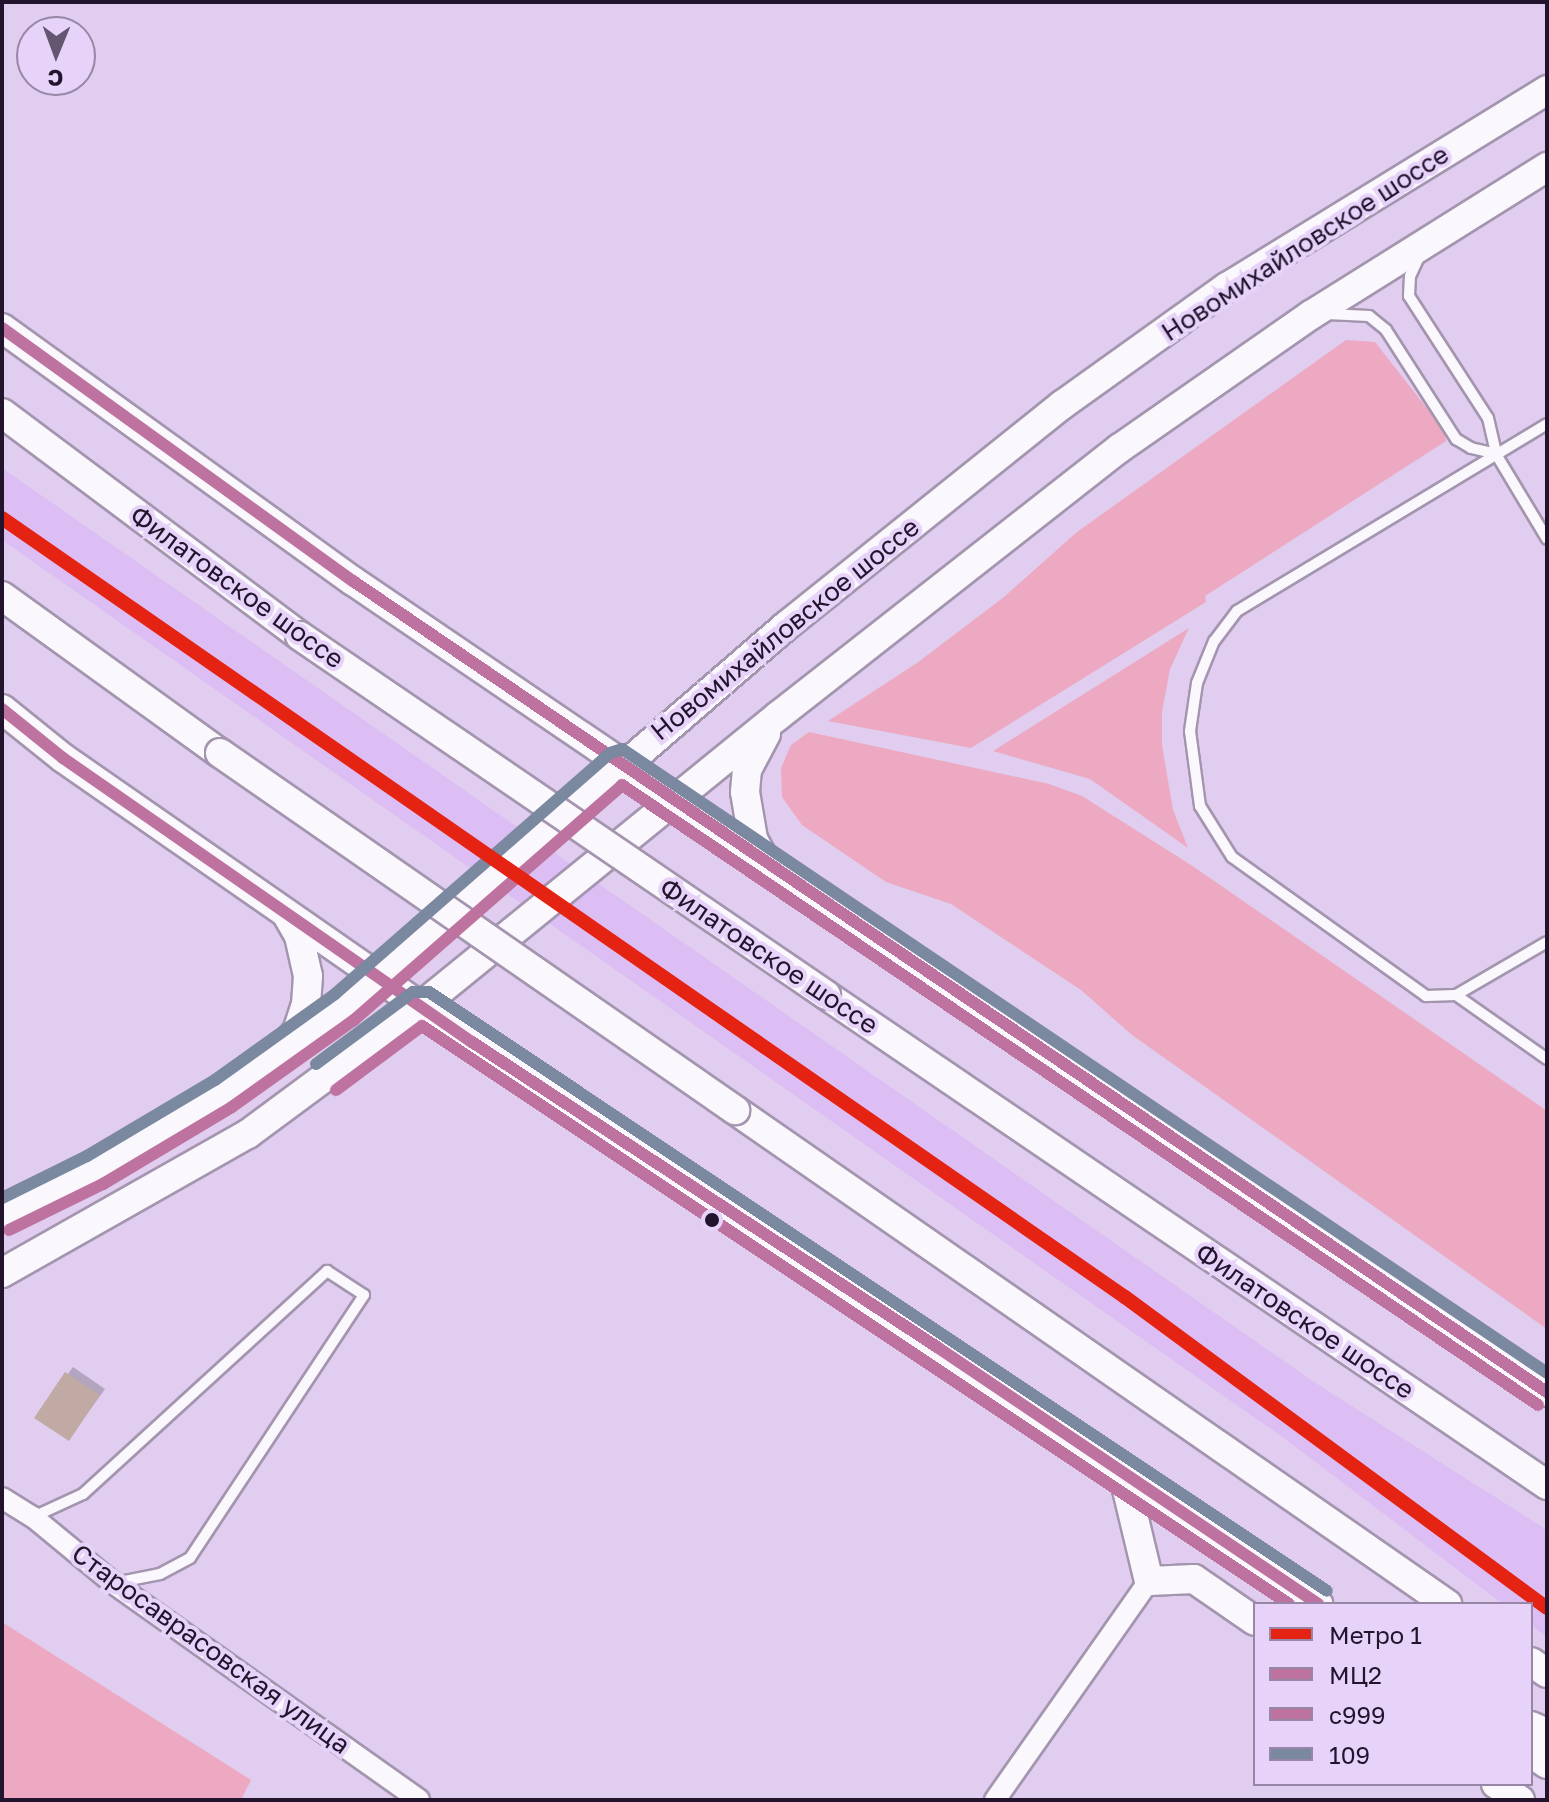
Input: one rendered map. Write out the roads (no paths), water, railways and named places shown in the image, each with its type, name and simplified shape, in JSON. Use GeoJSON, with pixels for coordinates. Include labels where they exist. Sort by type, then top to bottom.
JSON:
{"type":"FeatureCollection","features":[{"type":"Feature","properties":{"kind":"main road","name":"Новомихайловское шоссе"},"geometry":{"type":"LineString","coordinates":[[2,1216],[95,1170],[224,1093],[279,1054],[381,978],[621,765],[786,626],[1062,405],[1227,287],[1547,90]]}},
{"type":"Feature","properties":{"kind":"main road"},"geometry":{"type":"LineString","coordinates":[[2,1273],[248,1134],[421,1006],[778,716],[1120,448],[1311,315],[1547,167]]}},
{"type":"Feature","properties":{"kind":"main road"},"geometry":{"type":"LineString","coordinates":[[2,328],[236,500],[621,765],[1547,1392]]}},
{"type":"Feature","properties":{"kind":"main road","name":"Филатовское шоссе"},"geometry":{"type":"LineString","coordinates":[[2,413],[300,636],[1547,1485]]}},
{"type":"Feature","properties":{"kind":"main road"},"geometry":{"type":"LineString","coordinates":[[2,596],[220,753],[1444,1602]]}},
{"type":"Feature","properties":{"kind":"main road"},"geometry":{"type":"LineString","coordinates":[[2,709],[63,758],[421,1006],[1315,1602]]}},
{"type":"Feature","properties":{"kind":"main road"},"geometry":{"type":"LineString","coordinates":[[767,864],[753,839],[745,792],[747,769],[778,716]]}},
{"type":"Feature","properties":{"kind":"main road"},"geometry":{"type":"LineString","coordinates":[[279,1054],[297,1031],[306,1004],[308,976],[299,936],[284,911]]}},
{"type":"Feature","properties":{"kind":"main road"},"geometry":{"type":"LineString","coordinates":[[1123,1473],[1149,1581],[1194,1579],[1253,1620]]}},
{"type":"Feature","properties":{"kind":"main road"},"geometry":{"type":"LineString","coordinates":[[1499,1786],[1520,1800]]}},
{"type":"Feature","properties":{"kind":"street","name":"Старосаврасовская улица"},"geometry":{"type":"LineString","coordinates":[[2,1498],[33,1517],[113,1583],[419,1800]]}},
{"type":"Feature","properties":{"kind":"street"},"geometry":{"type":"LineString","coordinates":[[995,1800],[1149,1581]]}},
{"type":"Feature","properties":{"kind":"lane"},"geometry":{"type":"LineString","coordinates":[[1440,232],[1421,254],[1410,276],[1409,296],[1488,418],[1496,454],[1547,539]]}},
{"type":"Feature","properties":{"kind":"lane"},"geometry":{"type":"LineString","coordinates":[[1311,315],[1369,316],[1386,330],[1456,439],[1471,448],[1496,454]]}},
{"type":"Feature","properties":{"kind":"lane"},"geometry":{"type":"LineString","coordinates":[[1547,424],[1237,611],[1214,641],[1197,683],[1190,731],[1200,806],[1232,857],[1426,996],[1456,995],[1547,942]]}},
{"type":"Feature","properties":{"kind":"lane"},"geometry":{"type":"LineString","coordinates":[[1456,995],[1547,1059]]}},
{"type":"Feature","properties":{"kind":"lane"},"geometry":{"type":"LineString","coordinates":[[33,1517],[83,1494],[327,1271],[364,1295],[190,1558],[160,1574],[113,1583]]}},
{"type":"Feature","properties":{"kind":"metro line","name":"1"},"geometry":{"type":"LineString","coordinates":[[2,518],[1125,1297],[1547,1608]]}}]}
